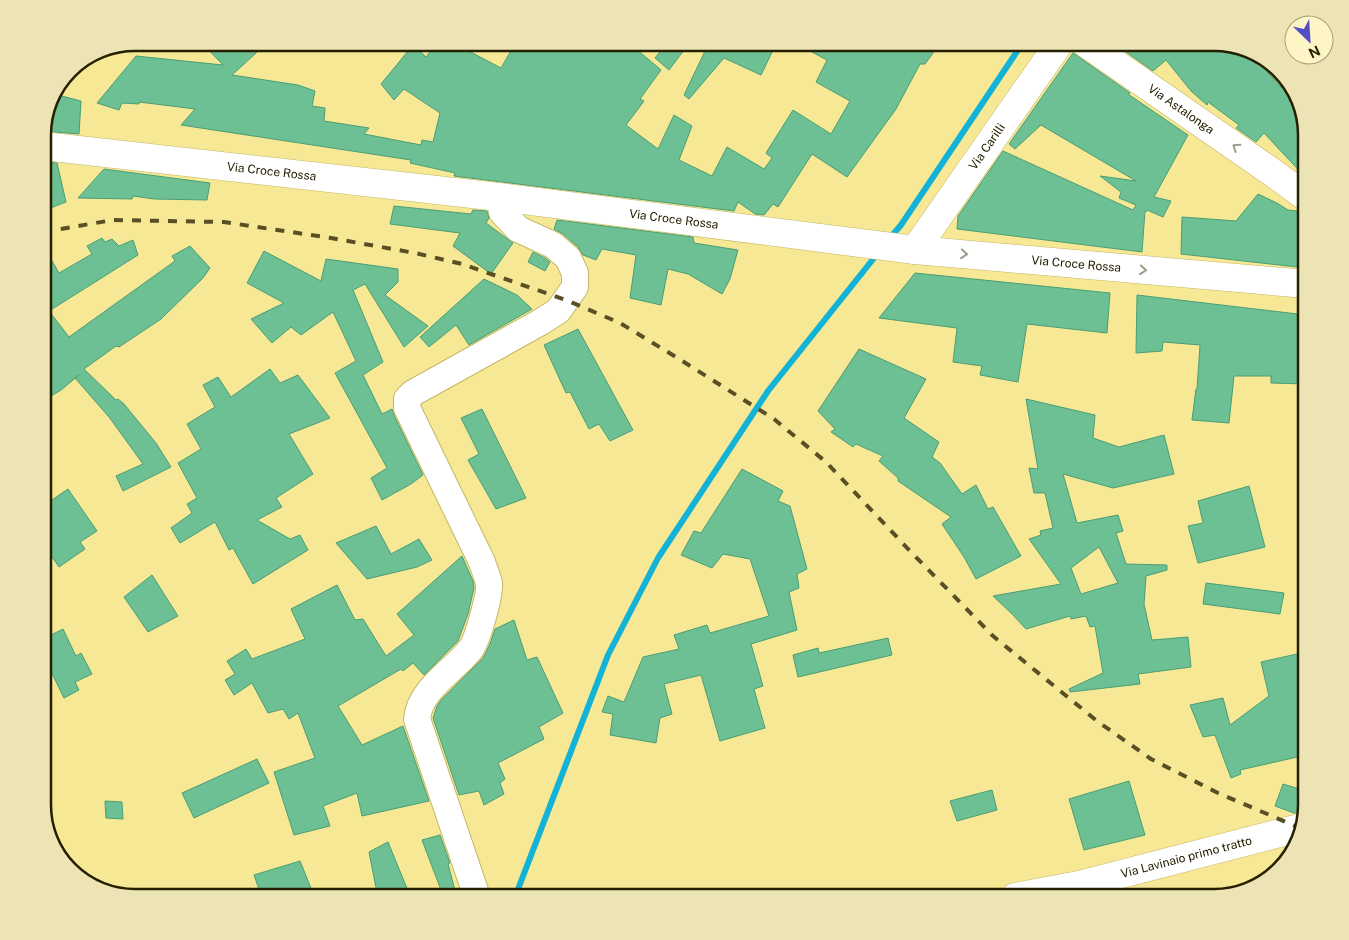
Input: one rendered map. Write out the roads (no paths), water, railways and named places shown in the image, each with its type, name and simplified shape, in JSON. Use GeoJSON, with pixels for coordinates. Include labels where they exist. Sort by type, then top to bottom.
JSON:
{"type":"FeatureCollection","features":[{"type":"Feature","properties":{"kind":"main road","name":"Via Carilli"},"geometry":{"type":"LineString","coordinates":[[909,249],[1053,51]]}},
{"type":"Feature","properties":{"kind":"main road","name":"Via Astalonga"},"geometry":{"type":"LineString","coordinates":[[1097,51],[1298,191]]}},
{"type":"Feature","properties":{"kind":"main road","name":"Via Croce Rossa"},"geometry":{"type":"LineString","coordinates":[[51,147],[499,197],[909,249],[1298,283]]}},
{"type":"Feature","properties":{"kind":"main road","name":"Via Lavinaio primo tratto"},"geometry":{"type":"LineString","coordinates":[[1090,889],[1294,830]]}},
{"type":"Feature","properties":{"kind":"street"},"geometry":{"type":"LineString","coordinates":[[474,889],[417,719],[418,710],[425,696],[472,649],[486,608],[489,585],[482,562],[407,408],[407,399],[413,393],[558,311],[575,287],[575,273],[568,258],[552,245],[518,229],[502,212],[499,197]]}},
{"type":"Feature","properties":{"kind":"waterway"},"geometry":{"type":"LineString","coordinates":[[889,239],[901,225],[1017,51]]}},
{"type":"Feature","properties":{"kind":"waterway"},"geometry":{"type":"LineString","coordinates":[[518,889],[608,655],[658,558],[768,391],[878,253]]}},
{"type":"Feature","properties":{"kind":"railway"},"geometry":{"type":"LineString","coordinates":[[51,231],[113,220],[224,222],[331,238],[415,253],[462,264],[566,300],[620,323],[774,419],[826,462],[993,636],[1097,721],[1151,759],[1218,793],[1295,826]]}}]}
